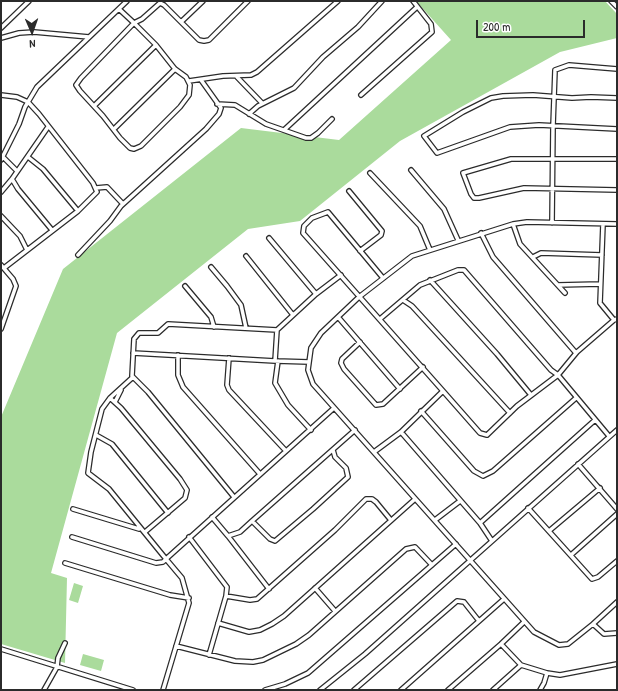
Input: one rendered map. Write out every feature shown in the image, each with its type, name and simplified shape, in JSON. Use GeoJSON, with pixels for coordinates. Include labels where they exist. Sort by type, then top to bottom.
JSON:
{"type":"FeatureCollection","features":[{"type":"Feature","properties":{"kind":"street"},"geometry":{"type":"LineString","coordinates":[[1,28],[29,1]]}},
{"type":"Feature","properties":{"kind":"street"},"geometry":{"type":"LineString","coordinates":[[17,171],[2,159],[28,102],[42,82],[127,1]]}},
{"type":"Feature","properties":{"kind":"street"},"geometry":{"type":"LineString","coordinates":[[181,22],[203,1]]}},
{"type":"Feature","properties":{"kind":"street"},"geometry":{"type":"LineString","coordinates":[[189,81],[189,95],[138,148],[130,148],[76,85],[134,23],[142,19],[160,3],[199,40],[204,41],[209,40],[248,1]]}},
{"type":"Feature","properties":{"kind":"street"},"geometry":{"type":"LineString","coordinates":[[119,9],[156,45],[175,69],[189,81],[223,76],[236,77],[257,72],[338,1]]}},
{"type":"Feature","properties":{"kind":"street"},"geometry":{"type":"LineString","coordinates":[[249,114],[262,103],[294,88],[323,57],[358,27],[382,1]]}},
{"type":"Feature","properties":{"kind":"street"},"geometry":{"type":"LineString","coordinates":[[361,95],[432,32],[433,29],[431,24],[413,1]]}},
{"type":"Feature","properties":{"kind":"street"},"geometry":{"type":"LineString","coordinates":[[611,1],[617,7]]}},
{"type":"Feature","properties":{"kind":"street"},"geometry":{"type":"LineString","coordinates":[[284,130],[418,7]]}},
{"type":"Feature","properties":{"kind":"street"},"geometry":{"type":"LineString","coordinates":[[1,38],[19,33],[34,32],[89,37]]}},
{"type":"Feature","properties":{"kind":"street"},"geometry":{"type":"LineString","coordinates":[[94,106],[156,45]]}},
{"type":"Feature","properties":{"kind":"street"},"geometry":{"type":"LineString","coordinates":[[552,223],[554,190],[553,126],[555,70],[557,68],[569,65],[617,69]]}},
{"type":"Feature","properties":{"kind":"street"},"geometry":{"type":"LineString","coordinates":[[114,129],[175,69]]}},
{"type":"Feature","properties":{"kind":"street"},"geometry":{"type":"LineString","coordinates":[[236,77],[262,103]]}},
{"type":"Feature","properties":{"kind":"street"},"geometry":{"type":"LineString","coordinates":[[78,255],[110,221],[123,204],[206,129],[219,114],[221,108],[201,80]]}},
{"type":"Feature","properties":{"kind":"street"},"geometry":{"type":"LineString","coordinates":[[1,95],[17,97],[28,102],[96,188],[94,196],[78,211],[27,250],[2,266],[13,279],[16,286],[1,330]]}},
{"type":"Feature","properties":{"kind":"street"},"geometry":{"type":"LineString","coordinates":[[617,98],[591,96],[572,98],[554,96],[502,96],[492,98],[463,112],[424,136],[437,153],[503,129],[553,126],[617,129]]}},
{"type":"Feature","properties":{"kind":"street"},"geometry":{"type":"LineString","coordinates":[[217,104],[235,106],[266,124],[306,138],[311,138],[332,119]]}},
{"type":"Feature","properties":{"kind":"street"},"geometry":{"type":"LineString","coordinates":[[1,192],[12,179],[48,127]]}},
{"type":"Feature","properties":{"kind":"street"},"geometry":{"type":"LineString","coordinates":[[28,156],[42,169],[78,211]]}},
{"type":"Feature","properties":{"kind":"street"},"geometry":{"type":"LineString","coordinates":[[617,159],[511,159],[463,173],[474,198],[524,188],[554,190],[617,190]]}},
{"type":"Feature","properties":{"kind":"street"},"geometry":{"type":"LineString","coordinates":[[411,170],[444,209],[458,240]]}},
{"type":"Feature","properties":{"kind":"street"},"geometry":{"type":"LineString","coordinates":[[370,173],[420,226],[430,250]]}},
{"type":"Feature","properties":{"kind":"street"},"geometry":{"type":"LineString","coordinates":[[12,179],[18,189],[52,230]]}},
{"type":"Feature","properties":{"kind":"street"},"geometry":{"type":"LineString","coordinates":[[96,188],[107,187],[123,204]]}},
{"type":"Feature","properties":{"kind":"street"},"geometry":{"type":"LineString","coordinates":[[349,191],[382,231],[381,235],[360,251]]}},
{"type":"Feature","properties":{"kind":"street"},"geometry":{"type":"LineString","coordinates":[[383,278],[328,212],[319,214],[308,221],[304,226],[303,233],[482,435],[489,434],[530,395],[558,375],[576,353],[615,319],[600,303],[603,224]]}},
{"type":"Feature","properties":{"kind":"street"},"geometry":{"type":"LineString","coordinates":[[1,216],[20,236],[27,250]]}},
{"type":"Feature","properties":{"kind":"street"},"geometry":{"type":"LineString","coordinates":[[617,224],[527,222],[513,224],[458,240],[406,260],[360,297],[315,341],[309,362],[309,375],[313,384],[355,430],[414,500],[435,520],[524,622],[538,635],[559,645],[568,644],[617,602]]}},
{"type":"Feature","properties":{"kind":"street"},"geometry":{"type":"LineString","coordinates":[[513,224],[520,244],[565,293]]}},
{"type":"Feature","properties":{"kind":"street"},"geometry":{"type":"LineString","coordinates":[[481,233],[493,257],[576,353]]}},
{"type":"Feature","properties":{"kind":"street"},"geometry":{"type":"LineString","coordinates":[[270,238],[316,294]]}},
{"type":"Feature","properties":{"kind":"street"},"geometry":{"type":"LineString","coordinates":[[533,257],[541,253],[602,254]]}},
{"type":"Feature","properties":{"kind":"street"},"geometry":{"type":"LineString","coordinates":[[246,256],[293,315]]}},
{"type":"Feature","properties":{"kind":"street"},"geometry":{"type":"LineString","coordinates":[[211,267],[241,305],[246,328]]}},
{"type":"Feature","properties":{"kind":"street"},"geometry":{"type":"LineString","coordinates":[[380,319],[420,285],[458,270],[464,270],[551,370],[558,375],[609,436]]}},
{"type":"Feature","properties":{"kind":"street"},"geometry":{"type":"LineString","coordinates":[[234,497],[148,392],[133,377],[131,369],[135,336],[139,333],[158,333],[167,324],[277,330],[316,294],[341,275]]}},
{"type":"Feature","properties":{"kind":"street"},"geometry":{"type":"LineString","coordinates":[[430,280],[497,354],[530,395]]}},
{"type":"Feature","properties":{"kind":"street"},"geometry":{"type":"LineString","coordinates":[[558,284],[600,284]]}},
{"type":"Feature","properties":{"kind":"street"},"geometry":{"type":"LineString","coordinates":[[185,286],[211,317],[214,327]]}},
{"type":"Feature","properties":{"kind":"street"},"geometry":{"type":"LineString","coordinates":[[403,300],[412,306],[510,413]]}},
{"type":"Feature","properties":{"kind":"street"},"geometry":{"type":"LineString","coordinates":[[338,317],[400,389]]}},
{"type":"Feature","properties":{"kind":"street"},"geometry":{"type":"LineString","coordinates":[[277,330],[277,361],[275,379],[277,387],[288,405],[311,430]]}},
{"type":"Feature","properties":{"kind":"street"},"geometry":{"type":"LineString","coordinates":[[360,342],[342,359],[341,363],[362,391],[374,404],[378,406],[383,404],[423,367]]}},
{"type":"Feature","properties":{"kind":"street"},"geometry":{"type":"LineString","coordinates":[[133,353],[309,362]]}},
{"type":"Feature","properties":{"kind":"street"},"geometry":{"type":"LineString","coordinates":[[178,355],[177,368],[180,383],[260,474]]}},
{"type":"Feature","properties":{"kind":"street"},"geometry":{"type":"LineString","coordinates":[[228,358],[229,390],[286,452]]}},
{"type":"Feature","properties":{"kind":"street"},"geometry":{"type":"LineString","coordinates":[[133,377],[122,389],[110,398],[102,409],[88,473],[109,489],[140,529]]}},
{"type":"Feature","properties":{"kind":"street"},"geometry":{"type":"LineString","coordinates":[[114,402],[122,389]]}},
{"type":"Feature","properties":{"kind":"street"},"geometry":{"type":"LineString","coordinates":[[374,452],[401,432],[443,391]]}},
{"type":"Feature","properties":{"kind":"street"},"geometry":{"type":"LineString","coordinates":[[110,398],[187,488],[186,498],[145,532]]}},
{"type":"Feature","properties":{"kind":"street"},"geometry":{"type":"LineString","coordinates":[[421,411],[474,471],[483,476],[493,471],[576,398]]}},
{"type":"Feature","properties":{"kind":"street"},"geometry":{"type":"LineString","coordinates":[[72,537],[156,563],[163,562],[334,408]]}},
{"type":"Feature","properties":{"kind":"street"},"geometry":{"type":"LineString","coordinates":[[480,523],[595,420]]}},
{"type":"Feature","properties":{"kind":"street"},"geometry":{"type":"LineString","coordinates":[[228,536],[240,532],[355,430]]}},
{"type":"Feature","properties":{"kind":"street"},"geometry":{"type":"LineString","coordinates":[[320,690],[365,654],[617,430]]}},
{"type":"Feature","properties":{"kind":"street"},"geometry":{"type":"LineString","coordinates":[[401,432],[480,523],[492,541]]}},
{"type":"Feature","properties":{"kind":"street"},"geometry":{"type":"LineString","coordinates":[[96,435],[112,444],[168,513]]}},
{"type":"Feature","properties":{"kind":"street"},"geometry":{"type":"LineString","coordinates":[[252,520],[270,539],[275,541],[313,509],[348,477],[346,468],[335,457],[333,450]]}},
{"type":"Feature","properties":{"kind":"street"},"geometry":{"type":"LineString","coordinates":[[578,464],[617,509]]}},
{"type":"Feature","properties":{"kind":"street"},"geometry":{"type":"LineString","coordinates":[[550,531],[600,488]]}},
{"type":"Feature","properties":{"kind":"street"},"geometry":{"type":"LineString","coordinates":[[226,596],[255,600],[335,530],[364,500],[372,499],[390,519]]}},
{"type":"Feature","properties":{"kind":"street"},"geometry":{"type":"LineString","coordinates":[[218,623],[249,632],[260,630],[284,616],[390,519],[414,500]]}},
{"type":"Feature","properties":{"kind":"street"},"geometry":{"type":"LineString","coordinates":[[435,520],[460,501]]}},
{"type":"Feature","properties":{"kind":"street"},"geometry":{"type":"LineString","coordinates":[[528,508],[592,579],[617,561]]}},
{"type":"Feature","properties":{"kind":"street"},"geometry":{"type":"LineString","coordinates":[[73,509],[140,529],[145,532],[182,578],[188,598],[188,612],[163,690]]}},
{"type":"Feature","properties":{"kind":"street"},"geometry":{"type":"LineString","coordinates":[[571,555],[617,514]]}},
{"type":"Feature","properties":{"kind":"street"},"geometry":{"type":"LineString","coordinates":[[212,517],[269,589]]}},
{"type":"Feature","properties":{"kind":"street"},"geometry":{"type":"LineString","coordinates":[[188,538],[225,583],[226,587],[226,596],[208,655]]}},
{"type":"Feature","properties":{"kind":"street"},"geometry":{"type":"LineString","coordinates":[[265,690],[285,684],[308,673],[456,544]]}},
{"type":"Feature","properties":{"kind":"street"},"geometry":{"type":"LineString","coordinates":[[176,646],[208,655],[243,662],[263,660],[296,644],[406,548],[415,548],[432,565]]}},
{"type":"Feature","properties":{"kind":"street"},"geometry":{"type":"LineString","coordinates":[[65,563],[170,595],[188,598]]}},
{"type":"Feature","properties":{"kind":"street"},"geometry":{"type":"LineString","coordinates":[[315,588],[335,611]]}},
{"type":"Feature","properties":{"kind":"street"},"geometry":{"type":"LineString","coordinates":[[402,690],[504,599]]}},
{"type":"Feature","properties":{"kind":"street"},"geometry":{"type":"LineString","coordinates":[[354,690],[457,601],[464,602],[479,621]]}},
{"type":"Feature","properties":{"kind":"street"},"geometry":{"type":"LineString","coordinates":[[448,690],[524,622]]}},
{"type":"Feature","properties":{"kind":"street"},"geometry":{"type":"LineString","coordinates":[[593,624],[604,634],[617,633]]}},
{"type":"Feature","properties":{"kind":"street"},"geometry":{"type":"LineString","coordinates":[[44,690],[57,667],[58,658],[65,643]]}},
{"type":"Feature","properties":{"kind":"street"},"geometry":{"type":"LineString","coordinates":[[501,644],[522,665],[547,673],[560,675],[617,664]]}},
{"type":"Feature","properties":{"kind":"street"},"geometry":{"type":"LineString","coordinates":[[1,649],[133,690]]}},
{"type":"Feature","properties":{"kind":"street"},"geometry":{"type":"LineString","coordinates":[[493,690],[522,665]]}},
{"type":"Feature","properties":{"kind":"street"},"geometry":{"type":"LineString","coordinates":[[540,690],[547,673]]}},
{"type":"Feature","properties":{"kind":"green space"},"geometry":{"type":"Polygon","coordinates":[[[416,1],[605,1],[617,14],[617,38],[560,52],[400,141],[300,221],[248,229],[117,333],[51,573],[67,578],[65,663],[1,644],[1,417],[63,269],[241,128],[339,140],[451,40],[416,1]]]}},
{"type":"Feature","properties":{"kind":"green space"},"geometry":{"type":"Polygon","coordinates":[[[74,583],[83,586],[78,603],[69,600],[74,583]]]}},
{"type":"Feature","properties":{"kind":"green space"},"geometry":{"type":"Polygon","coordinates":[[[83,654],[104,660],[101,671],[80,665],[83,654]]]}}]}
